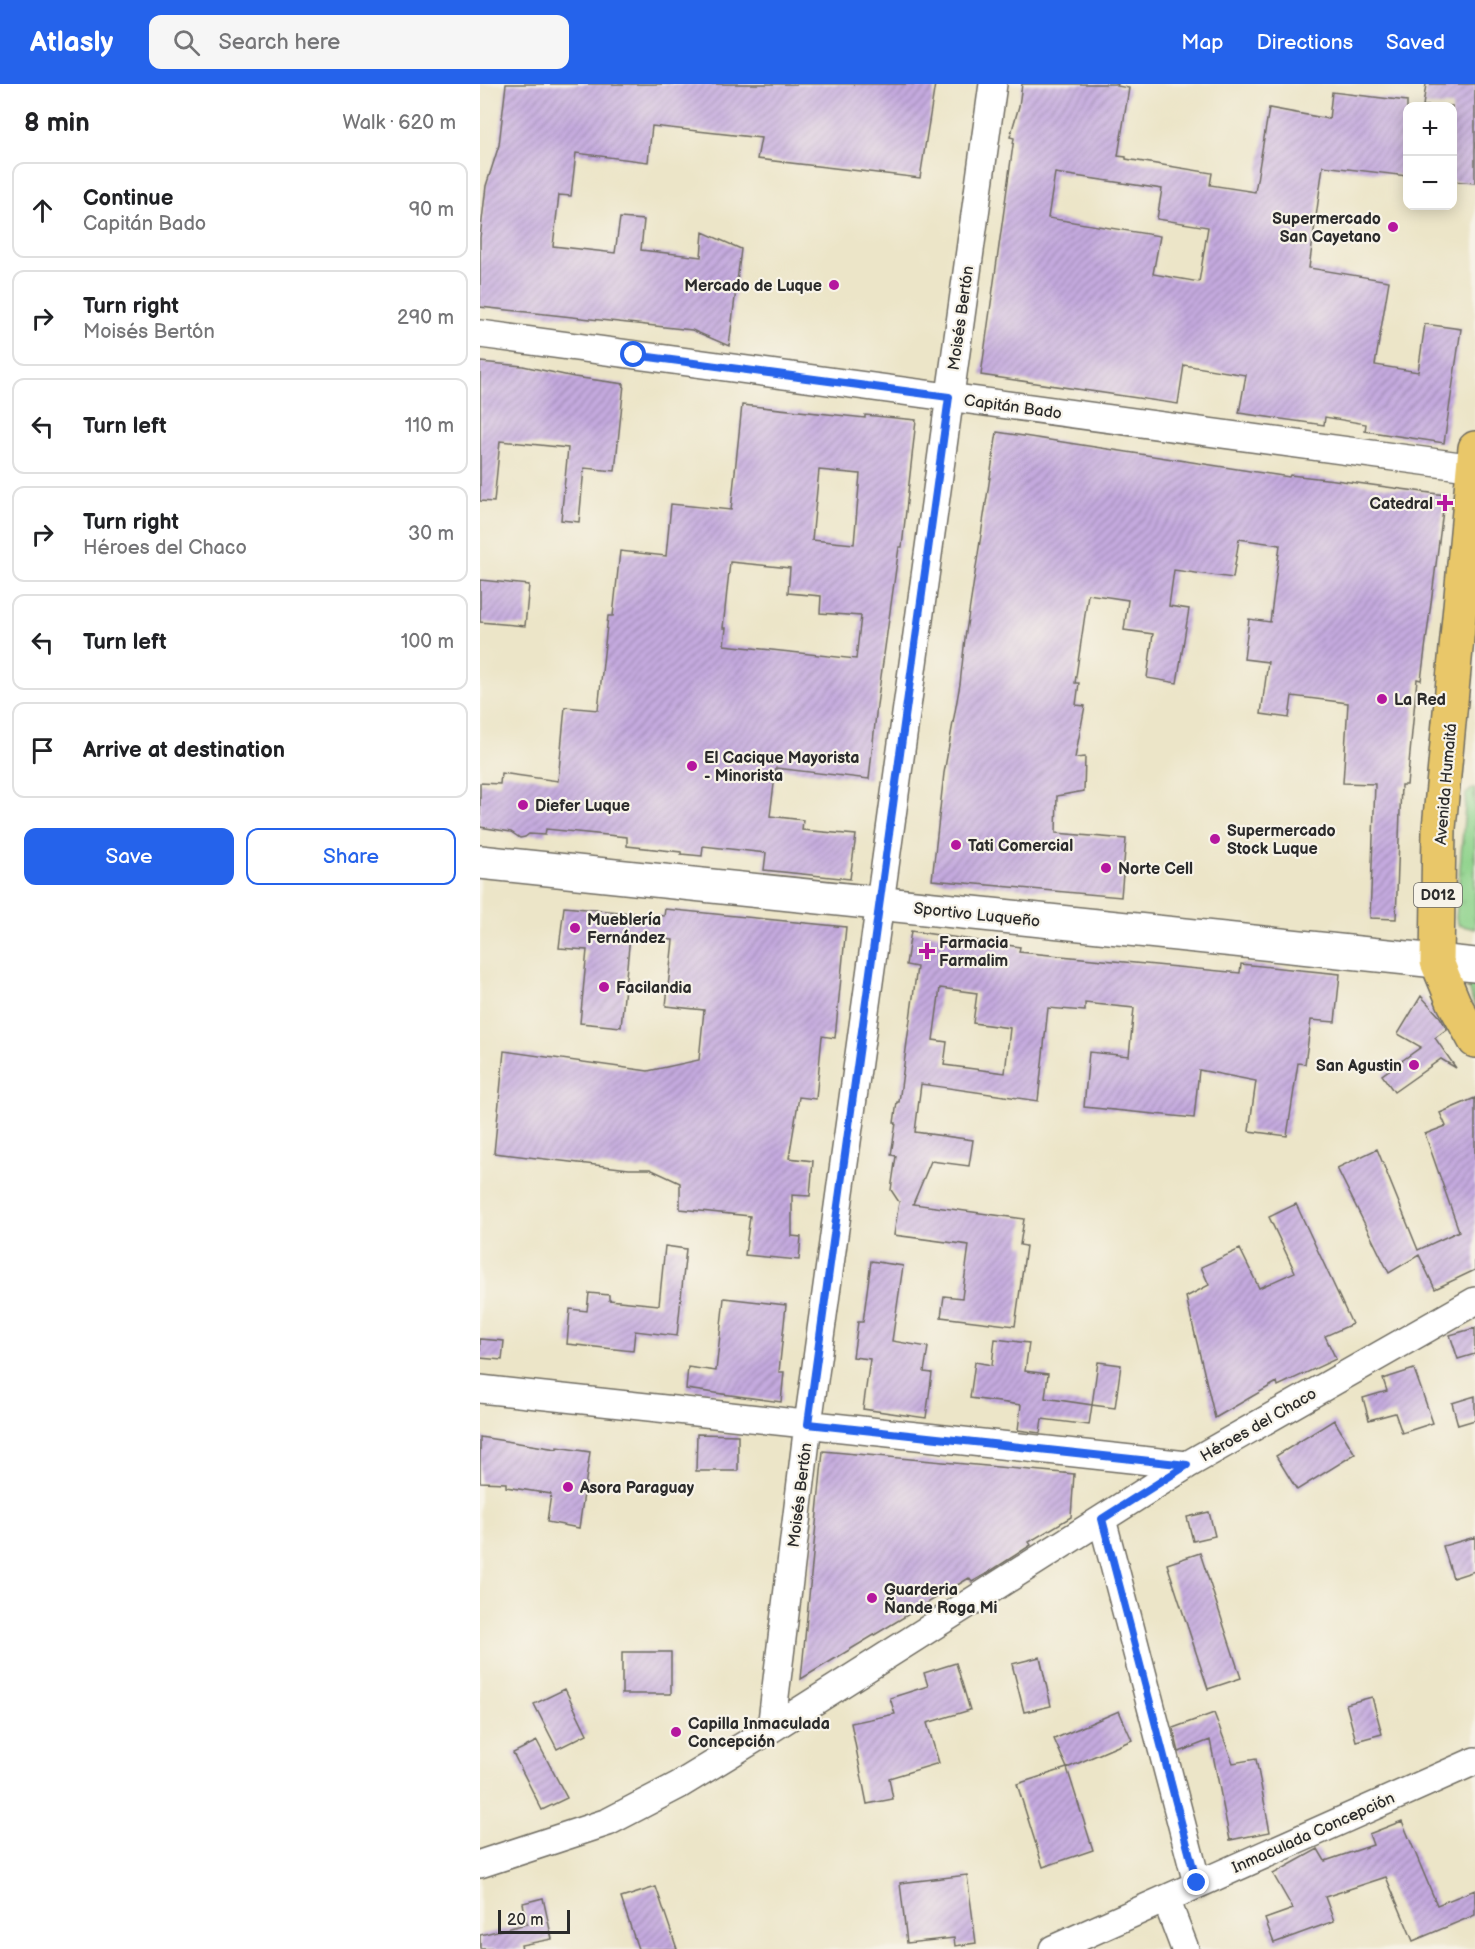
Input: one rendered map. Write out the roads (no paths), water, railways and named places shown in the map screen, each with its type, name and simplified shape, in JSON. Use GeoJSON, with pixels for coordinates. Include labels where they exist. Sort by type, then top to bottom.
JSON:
{"type":"FeatureCollection","features":[{"type":"Feature","properties":{"kind":"main road","name":"Avenida Humaitá"},"geometry":{"type":"LineString","coordinates":[[1474,461],[1462,738],[1439,828],[1437,962],[1454,1004],[1475,1041]]}},
{"type":"Feature","properties":{"kind":"street","name":"Moisés Bertón"},"geometry":{"type":"LineString","coordinates":[[771,1729],[808,1424],[993,84]]}},
{"type":"Feature","properties":{"kind":"street","name":"Capitán Bado"},"geometry":{"type":"LineString","coordinates":[[480,334],[949,397],[1474,461]]}},
{"type":"Feature","properties":{"kind":"street","name":"Sportivo Luqueño"},"geometry":{"type":"LineString","coordinates":[[480,862],[1475,965]]}},
{"type":"Feature","properties":{"kind":"street","name":"Héroes del Chaco"},"geometry":{"type":"LineString","coordinates":[[480,1864],[608,1822],[679,1785],[1187,1465],[1475,1301]]}},
{"type":"Feature","properties":{"kind":"street"},"geometry":{"type":"LineString","coordinates":[[480,1389],[1187,1465]]}},
{"type":"Feature","properties":{"kind":"street"},"geometry":{"type":"LineString","coordinates":[[1102,1519],[1197,1883]]}},
{"type":"Feature","properties":{"kind":"street","name":"Inmaculada Concepción"},"geometry":{"type":"LineString","coordinates":[[1053,1949],[1475,1761]]}},
{"type":"Feature","properties":{"kind":"street"},"geometry":{"type":"LineString","coordinates":[[1166,1899],[1185,1949]]}},
{"type":"Feature","properties":{"kind":"place","name":"Supermercado San Cayetano"},"geometry":{"type":"Point","coordinates":[1393,227]}},
{"type":"Feature","properties":{"kind":"place","name":"Mercado de Luque"},"geometry":{"type":"Point","coordinates":[834,285]}},
{"type":"Feature","properties":{"kind":"place","name":"Catedral"},"geometry":{"type":"Point","coordinates":[1445,503]}},
{"type":"Feature","properties":{"kind":"place","name":"La Red"},"geometry":{"type":"Point","coordinates":[1382,699]}},
{"type":"Feature","properties":{"kind":"place","name":"El Cacique Mayorista - Minorista"},"geometry":{"type":"Point","coordinates":[692,766]}},
{"type":"Feature","properties":{"kind":"place","name":"Diefer Luque"},"geometry":{"type":"Point","coordinates":[523,805]}},
{"type":"Feature","properties":{"kind":"place","name":"Supermercado Stock Luque"},"geometry":{"type":"Point","coordinates":[1215,839]}},
{"type":"Feature","properties":{"kind":"place","name":"Tati Comercial"},"geometry":{"type":"Point","coordinates":[956,845]}},
{"type":"Feature","properties":{"kind":"place","name":"Norte Cell"},"geometry":{"type":"Point","coordinates":[1106,868]}},
{"type":"Feature","properties":{"kind":"place","name":"Mueblería Fernández"},"geometry":{"type":"Point","coordinates":[575,928]}},
{"type":"Feature","properties":{"kind":"place","name":"Farmacia Farmalim"},"geometry":{"type":"Point","coordinates":[927,951]}},
{"type":"Feature","properties":{"kind":"place","name":"Facilandia"},"geometry":{"type":"Point","coordinates":[604,987]}},
{"type":"Feature","properties":{"kind":"place","name":"San Agustin"},"geometry":{"type":"Point","coordinates":[1414,1065]}},
{"type":"Feature","properties":{"kind":"place","name":"Asora Paraguay"},"geometry":{"type":"Point","coordinates":[568,1487]}},
{"type":"Feature","properties":{"kind":"place","name":"Guarderia Ñande Roga Mi"},"geometry":{"type":"Point","coordinates":[872,1598]}},
{"type":"Feature","properties":{"kind":"place","name":"Capilla Inmaculada Concepción"},"geometry":{"type":"Point","coordinates":[676,1732]}}]}
